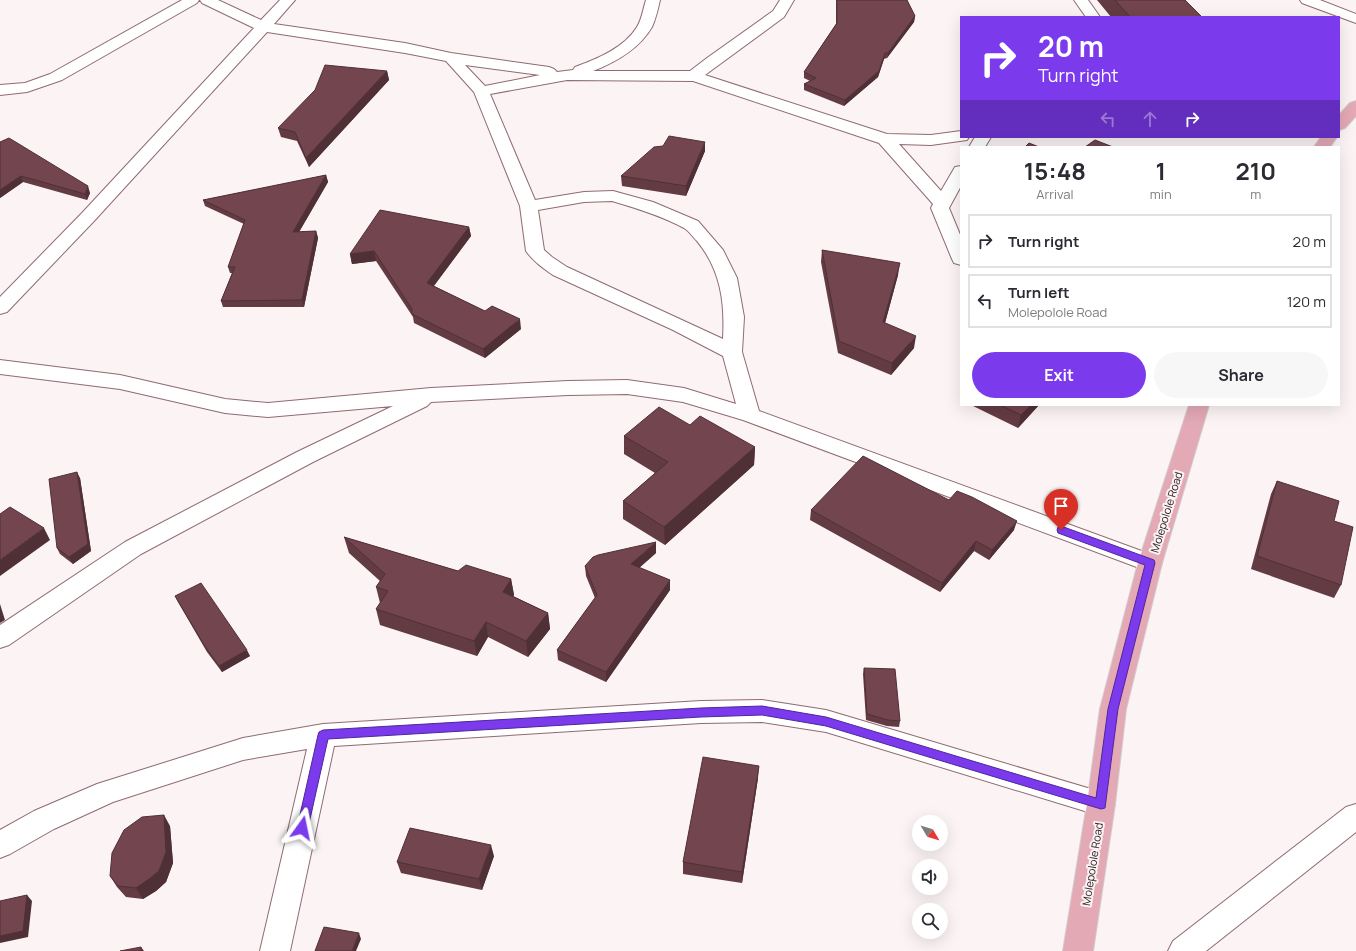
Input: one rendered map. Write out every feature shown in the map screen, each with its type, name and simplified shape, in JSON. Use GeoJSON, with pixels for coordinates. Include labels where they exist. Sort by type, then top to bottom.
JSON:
{"type":"FeatureCollection","features":[{"type":"Feature","properties":{"kind":"main road"},"geometry":{"type":"LineString","coordinates":[[1340,124],[1356,106]]}},
{"type":"Feature","properties":{"kind":"main road","name":"Molepolole Road"},"geometry":{"type":"LineString","coordinates":[[1078,951],[1101,804],[1113,709],[1150,563],[1200,406]]}},
{"type":"Feature","properties":{"kind":"street"},"geometry":{"type":"LineString","coordinates":[[0,90],[26,87],[56,77],[192,0]]}},
{"type":"Feature","properties":{"kind":"street"},"geometry":{"type":"LineString","coordinates":[[207,0],[263,27],[405,48],[451,58],[567,75],[694,76],[885,139],[931,140],[960,136]]}},
{"type":"Feature","properties":{"kind":"street"},"geometry":{"type":"LineString","coordinates":[[0,308],[88,217],[288,0]]}},
{"type":"Feature","properties":{"kind":"street"},"geometry":{"type":"LineString","coordinates":[[480,91],[567,75],[600,62],[626,46],[643,29],[653,0]]}},
{"type":"Feature","properties":{"kind":"street"},"geometry":{"type":"LineString","coordinates":[[694,76],[712,61],[779,14],[787,0]]}},
{"type":"Feature","properties":{"kind":"street"},"geometry":{"type":"LineString","coordinates":[[1081,0],[1092,16]]}},
{"type":"Feature","properties":{"kind":"street"},"geometry":{"type":"LineString","coordinates":[[1307,0],[1356,19]]}},
{"type":"Feature","properties":{"kind":"street"},"geometry":{"type":"LineString","coordinates":[[451,58],[480,91],[529,206],[535,251],[545,261],[560,271],[680,326],[732,352]]}},
{"type":"Feature","properties":{"kind":"street"},"geometry":{"type":"LineString","coordinates":[[885,139],[942,203]]}},
{"type":"Feature","properties":{"kind":"street"},"geometry":{"type":"LineString","coordinates":[[960,173],[940,208],[960,257]]}},
{"type":"Feature","properties":{"kind":"street"},"geometry":{"type":"LineString","coordinates":[[529,206],[584,197],[613,196],[647,206],[692,225],[714,250],[728,278],[734,317],[732,352],[750,415]]}},
{"type":"Feature","properties":{"kind":"street"},"geometry":{"type":"LineString","coordinates":[[0,367],[120,382],[225,406],[268,410],[431,395],[568,388],[627,387],[684,396],[750,415],[1150,563]]}},
{"type":"Feature","properties":{"kind":"street"},"geometry":{"type":"LineString","coordinates":[[0,638],[41,608],[133,548],[305,457],[431,395]]}},
{"type":"Feature","properties":{"kind":"street"},"geometry":{"type":"LineString","coordinates":[[0,845],[44,820],[107,792],[243,749],[323,735],[701,712],[762,711],[826,722],[1101,804]]}},
{"type":"Feature","properties":{"kind":"street"},"geometry":{"type":"LineString","coordinates":[[275,951],[323,735]]}},
{"type":"Feature","properties":{"kind":"street"},"geometry":{"type":"LineString","coordinates":[[1183,951],[1356,816]]}},
{"type":"Feature","properties":{"kind":"building"},"geometry":{"type":"Polygon","coordinates":[[[837,0],[907,0],[915,16],[888,53],[885,53],[879,71],[845,100],[804,84],[816,78],[804,72],[837,23],[837,0]]]}},
{"type":"Feature","properties":{"kind":"building"},"geometry":{"type":"Polygon","coordinates":[[[1115,0],[1185,0],[1201,16],[1129,16],[1115,0]]]}},
{"type":"Feature","properties":{"kind":"building"},"geometry":{"type":"Polygon","coordinates":[[[325,65],[387,71],[306,158],[295,132],[278,128],[315,90],[325,65]]]}},
{"type":"Feature","properties":{"kind":"building"},"geometry":{"type":"Polygon","coordinates":[[[669,136],[705,142],[686,186],[621,176],[654,147],[663,146],[669,136]]]}},
{"type":"Feature","properties":{"kind":"building"},"geometry":{"type":"Polygon","coordinates":[[[9,138],[88,186],[85,194],[21,176],[0,190],[0,142],[9,138]]]}},
{"type":"Feature","properties":{"kind":"building"},"geometry":{"type":"Polygon","coordinates":[[[1095,140],[1110,146],[1086,146],[1095,140]]]}},
{"type":"Feature","properties":{"kind":"building"},"geometry":{"type":"Polygon","coordinates":[[[1029,143],[1036,146],[1026,146],[1029,143]]]}},
{"type":"Feature","properties":{"kind":"building"},"geometry":{"type":"Polygon","coordinates":[[[326,175],[293,232],[316,231],[302,300],[221,301],[235,267],[228,267],[245,220],[203,200],[326,175]]]}},
{"type":"Feature","properties":{"kind":"building"},"geometry":{"type":"Polygon","coordinates":[[[380,210],[469,227],[427,283],[485,311],[492,306],[520,319],[483,349],[412,314],[412,309],[374,251],[350,254],[380,210]]]}},
{"type":"Feature","properties":{"kind":"building"},"geometry":{"type":"Polygon","coordinates":[[[822,250],[900,263],[883,322],[916,336],[892,363],[839,341],[822,250]]]}},
{"type":"Feature","properties":{"kind":"building"},"geometry":{"type":"Polygon","coordinates":[[[1002,406],[1030,406],[1021,415],[1002,406]]]}},
{"type":"Feature","properties":{"kind":"building"},"geometry":{"type":"Polygon","coordinates":[[[659,407],[690,425],[700,416],[755,447],[664,527],[623,501],[668,462],[624,436],[659,407]]]}},
{"type":"Feature","properties":{"kind":"building"},"geometry":{"type":"Polygon","coordinates":[[[863,456],[949,500],[957,491],[972,497],[1017,521],[992,550],[976,541],[942,583],[811,510],[863,456]]]}},
{"type":"Feature","properties":{"kind":"building"},"geometry":{"type":"Polygon","coordinates":[[[77,472],[88,544],[69,557],[57,548],[49,479],[77,472]]]}},
{"type":"Feature","properties":{"kind":"building"},"geometry":{"type":"Polygon","coordinates":[[[1277,481],[1339,501],[1334,521],[1353,527],[1341,585],[1257,556],[1277,481]]]}},
{"type":"Feature","properties":{"kind":"building"},"geometry":{"type":"Polygon","coordinates":[[[10,507],[44,528],[0,560],[0,514],[10,507]]]}},
{"type":"Feature","properties":{"kind":"building"},"geometry":{"type":"Polygon","coordinates":[[[344,537],[458,571],[466,565],[511,579],[503,592],[548,613],[526,641],[486,622],[474,641],[376,609],[388,591],[376,587],[385,574],[344,537]]]}},
{"type":"Feature","properties":{"kind":"building"},"geometry":{"type":"Polygon","coordinates":[[[656,542],[631,564],[670,580],[606,672],[557,650],[597,595],[585,566],[593,557],[656,542]]]}},
{"type":"Feature","properties":{"kind":"building"},"geometry":{"type":"Polygon","coordinates":[[[201,583],[247,650],[219,666],[204,645],[175,596],[201,583]]]}},
{"type":"Feature","properties":{"kind":"building"},"geometry":{"type":"Polygon","coordinates":[[[864,668],[895,669],[900,721],[888,720],[867,714],[864,668]]]}},
{"type":"Feature","properties":{"kind":"building"},"geometry":{"type":"Polygon","coordinates":[[[703,757],[759,766],[742,872],[683,862],[703,757]]]}},
{"type":"Feature","properties":{"kind":"building"},"geometry":{"type":"Polygon","coordinates":[[[164,815],[166,852],[159,871],[136,888],[118,886],[110,876],[112,853],[124,830],[142,817],[164,815]]]}},
{"type":"Feature","properties":{"kind":"building"},"geometry":{"type":"Polygon","coordinates":[[[410,828],[491,845],[479,879],[397,862],[410,828]]]}},
{"type":"Feature","properties":{"kind":"building"},"geometry":{"type":"Polygon","coordinates":[[[27,895],[23,931],[0,936],[0,901],[27,895]]]}},
{"type":"Feature","properties":{"kind":"building"},"geometry":{"type":"Polygon","coordinates":[[[324,927],[359,933],[352,951],[315,951],[324,927]]]}},
{"type":"Feature","properties":{"kind":"building"},"geometry":{"type":"Polygon","coordinates":[[[141,947],[141,951],[120,951],[141,947]]]}},
{"type":"Feature","properties":{"kind":"route"},"geometry":{"type":"LineString","coordinates":[[302,828],[323,735],[701,712],[762,711],[826,722],[1101,804],[1113,709],[1150,563],[1061,530]]}}]}
